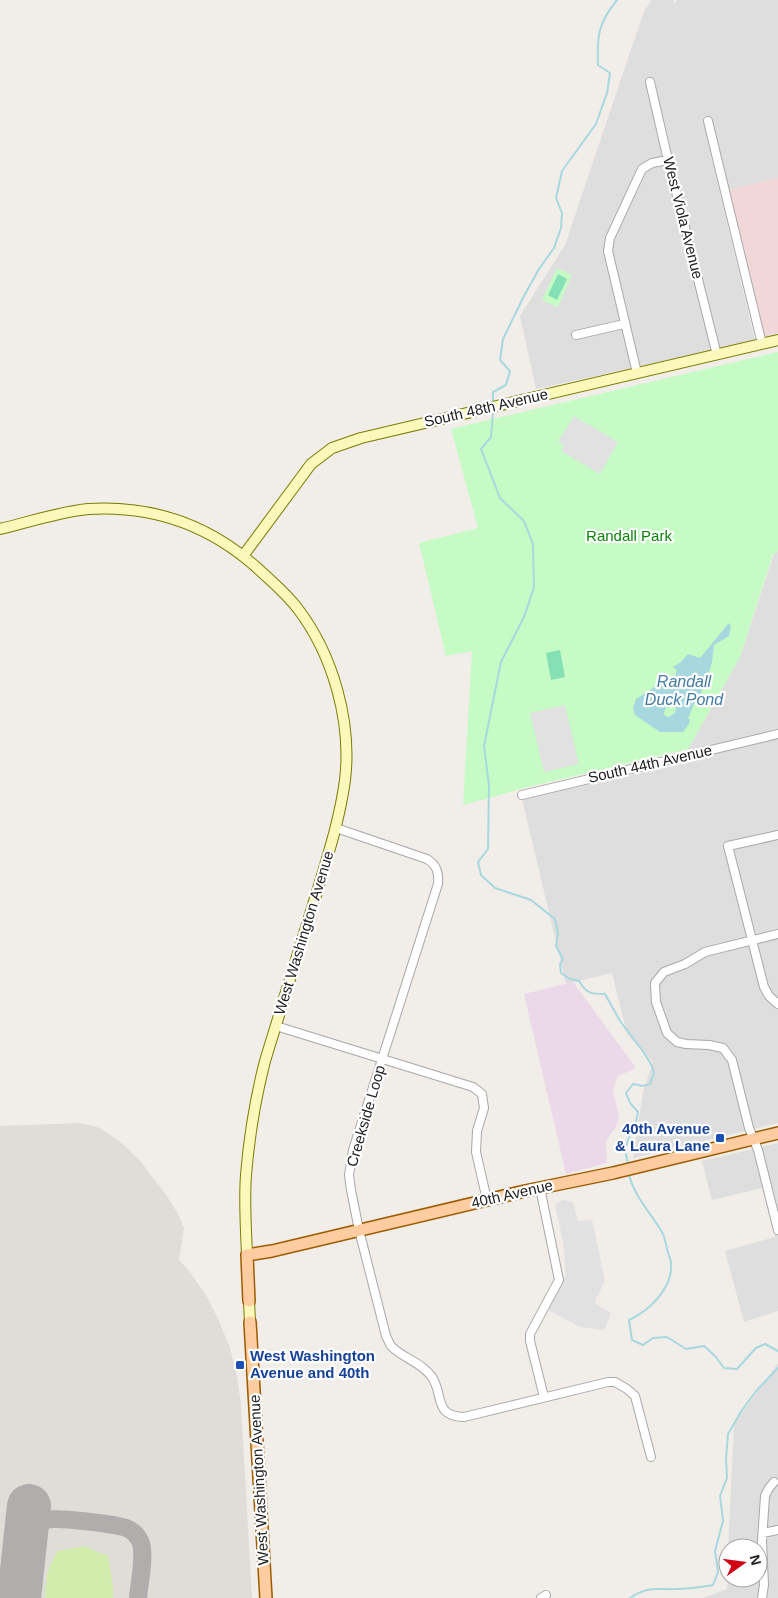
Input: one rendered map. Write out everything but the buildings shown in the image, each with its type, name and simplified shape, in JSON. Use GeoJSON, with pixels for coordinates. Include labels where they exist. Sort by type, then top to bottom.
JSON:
{"type":"FeatureCollection","features":[{"type":"Feature","properties":{"kind":"main road","name":"South 48th Avenue"},"geometry":{"type":"LineString","coordinates":[[243,556],[311,464],[332,448],[361,438],[778,340]]}},
{"type":"Feature","properties":{"kind":"main road","name":"West Washington Avenue"},"geometry":{"type":"LineString","coordinates":[[0,529],[88,509],[133,510],[178,519],[217,538],[243,556],[280,589],[298,609],[323,650],[332,672],[345,729],[345,778],[336,828],[264,1063],[253,1115],[246,1177],[249,1301],[266,1598]]}},
{"type":"Feature","properties":{"kind":"main road","name":"40th Avenue"},"geometry":{"type":"LineString","coordinates":[[247,1255],[272,1251],[540,1188],[633,1169],[778,1133]]}},
{"type":"Feature","properties":{"kind":"street","name":"West Viola Avenue"},"geometry":{"type":"LineString","coordinates":[[650,82],[717,355]]}},
{"type":"Feature","properties":{"kind":"street"},"geometry":{"type":"LineString","coordinates":[[708,121],[762,344]]}},
{"type":"Feature","properties":{"kind":"street"},"geometry":{"type":"LineString","coordinates":[[637,373],[608,256],[610,238],[642,169],[668,160]]}},
{"type":"Feature","properties":{"kind":"street"},"geometry":{"type":"LineString","coordinates":[[576,336],[624,324]]}},
{"type":"Feature","properties":{"kind":"street","name":"South 44th Avenue"},"geometry":{"type":"LineString","coordinates":[[522,795],[778,734]]}},
{"type":"Feature","properties":{"kind":"street","name":"Creekside Loop"},"geometry":{"type":"LineString","coordinates":[[336,828],[427,859],[436,867],[438,876],[438,884],[350,1163],[349,1175],[359,1230],[386,1336],[391,1346],[424,1368],[435,1383],[441,1406],[456,1417],[464,1417],[614,1382],[635,1396],[651,1457]]}},
{"type":"Feature","properties":{"kind":"street"},"geometry":{"type":"LineString","coordinates":[[778,834],[728,846],[764,987],[769,996],[778,1004]]}},
{"type":"Feature","properties":{"kind":"street"},"geometry":{"type":"LineString","coordinates":[[778,934],[705,952],[685,964],[664,972],[655,983],[656,1002],[667,1033],[677,1042],[723,1048],[732,1060],[748,1128],[754,1139],[778,1230]]}},
{"type":"Feature","properties":{"kind":"street"},"geometry":{"type":"LineString","coordinates":[[276,1026],[473,1087],[482,1094],[484,1108],[477,1131],[476,1152],[487,1200]]}},
{"type":"Feature","properties":{"kind":"street"},"geometry":{"type":"LineString","coordinates":[[540,1188],[559,1280],[530,1334],[530,1341],[544,1397]]}},
{"type":"Feature","properties":{"kind":"street"},"geometry":{"type":"LineString","coordinates":[[762,1598],[764,1585],[762,1541],[765,1496],[774,1482]]}},
{"type":"Feature","properties":{"kind":"street"},"geometry":{"type":"LineString","coordinates":[[763,1533],[778,1530]]}},
{"type":"Feature","properties":{"kind":"shaded area"},"geometry":{"type":"Polygon","coordinates":[[[652,0],[674,0],[675,4],[677,0],[778,0],[778,178],[729,190],[719,148],[710,151],[755,341],[536,389],[520,316],[565,245],[644,11],[652,0]]]}},
{"type":"Feature","properties":{"kind":"shaded area"},"geometry":{"type":"Polygon","coordinates":[[[778,178],[778,333],[765,337],[729,190],[778,178]]]}},
{"type":"Feature","properties":{"kind":"shaded area"},"geometry":{"type":"Polygon","coordinates":[[[574,416],[618,442],[600,474],[561,451],[564,446],[558,442],[574,416]]]}},
{"type":"Feature","properties":{"kind":"shaded area"},"geometry":{"type":"Polygon","coordinates":[[[778,551],[778,1123],[633,1158],[643,1092],[653,1062],[627,1034],[612,973],[566,984],[522,799],[691,762],[688,749],[740,657],[774,554],[778,551]]]}},
{"type":"Feature","properties":{"kind":"shaded area"},"geometry":{"type":"Polygon","coordinates":[[[565,705],[579,764],[544,772],[530,713],[565,705]]]}},
{"type":"Feature","properties":{"kind":"shaded area"},"geometry":{"type":"Polygon","coordinates":[[[573,982],[636,1068],[618,1076],[613,1090],[619,1117],[616,1127],[606,1141],[607,1163],[566,1174],[524,994],[573,982]]]}},
{"type":"Feature","properties":{"kind":"shaded area"},"geometry":{"type":"Polygon","coordinates":[[[80,1123],[100,1128],[123,1144],[141,1162],[167,1196],[184,1228],[179,1260],[206,1295],[230,1348],[237,1376],[241,1405],[252,1598],[0,1598],[0,1126],[80,1123]]]}},
{"type":"Feature","properties":{"kind":"shaded area"},"geometry":{"type":"Polygon","coordinates":[[[778,1143],[778,1311],[744,1322],[725,1251],[775,1237],[762,1188],[712,1200],[702,1161],[778,1143]]]}},
{"type":"Feature","properties":{"kind":"shaded area"},"geometry":{"type":"Polygon","coordinates":[[[563,1200],[573,1202],[578,1221],[592,1220],[605,1281],[594,1303],[611,1313],[604,1330],[581,1327],[548,1310],[566,1275],[563,1242],[555,1204],[563,1200]]]}},
{"type":"Feature","properties":{"kind":"shaded area"},"geometry":{"type":"Polygon","coordinates":[[[778,1363],[778,1598],[703,1598],[727,1588],[768,1588],[768,1538],[728,1538],[734,1424],[778,1363]]]}},
{"type":"Feature","properties":{"kind":"green space"},"geometry":{"type":"Polygon","coordinates":[[[557,268],[572,275],[558,307],[542,300],[557,268]]]}},
{"type":"Feature","properties":{"kind":"green space"},"geometry":{"type":"Polygon","coordinates":[[[558,274],[567,279],[557,300],[548,295],[558,274]]]}},
{"type":"Feature","properties":{"kind":"green space","name":"Randall Park"},"geometry":{"type":"Polygon","coordinates":[[[778,352],[778,551],[773,554],[740,657],[688,749],[532,786],[463,805],[472,651],[446,656],[419,543],[478,528],[451,429],[778,352]]]}},
{"type":"Feature","properties":{"kind":"green space"},"geometry":{"type":"Polygon","coordinates":[[[560,650],[565,677],[551,680],[546,653],[560,650]]]}},
{"type":"Feature","properties":{"kind":"green space"},"geometry":{"type":"Polygon","coordinates":[[[84,1546],[108,1556],[113,1598],[45,1598],[47,1573],[57,1551],[84,1546]]]}},
{"type":"Feature","properties":{"kind":"water","name":"Randall Duck Pond"},"geometry":{"type":"Polygon","coordinates":[[[729,623],[731,626],[729,636],[714,645],[712,662],[709,672],[703,681],[701,696],[694,704],[688,719],[690,719],[689,724],[683,732],[660,732],[635,715],[633,708],[636,699],[659,684],[665,676],[671,680],[677,670],[673,667],[688,654],[700,658],[729,623]],[[672,705],[666,707],[665,716],[669,717],[675,713],[676,708],[672,705]]]}},
{"type":"Feature","properties":{"kind":"waterway"},"geometry":{"type":"LineString","coordinates":[[493,402],[493,392],[506,385],[510,371],[500,360],[503,339],[539,269],[554,248],[561,228],[562,213],[556,198],[562,171],[596,124],[607,93],[610,73],[598,65],[598,46],[602,23],[617,0]]}},
{"type":"Feature","properties":{"kind":"waterway"},"geometry":{"type":"LineString","coordinates":[[493,412],[491,437],[481,449],[500,498],[524,521],[533,544],[534,587],[524,617],[501,662],[484,746],[489,786],[488,849],[478,862],[481,875],[495,888],[531,900],[555,919],[558,933],[556,946],[563,959],[560,964],[561,973],[570,979],[579,981],[584,989],[590,992],[605,994],[620,1021],[651,1064],[654,1073],[650,1084],[643,1086],[633,1084],[626,1093],[630,1103],[638,1112],[635,1127],[630,1134],[625,1150],[628,1164]]}},
{"type":"Feature","properties":{"kind":"waterway"},"geometry":{"type":"LineString","coordinates":[[629,1174],[639,1198],[663,1234],[671,1260],[671,1273],[664,1290],[652,1305],[629,1320],[632,1340],[643,1345],[653,1338],[667,1337],[686,1349],[704,1346],[724,1368],[737,1369],[756,1348],[765,1344],[778,1351]]}},
{"type":"Feature","properties":{"kind":"waterway"},"geometry":{"type":"LineString","coordinates":[[630,1598],[648,1590],[686,1589],[713,1585],[718,1572],[715,1551],[723,1521],[720,1496],[727,1478],[728,1434],[742,1410],[757,1390],[778,1368]]}},
{"type":"Feature","properties":{"kind":"taxiway"},"geometry":{"type":"LineString","coordinates":[[25,1537],[31,1529],[46,1520],[52,1519],[120,1526],[132,1531],[142,1546],[138,1598]]}},
{"type":"Feature","properties":{"kind":"runway"},"geometry":{"type":"LineString","coordinates":[[19,1598],[29,1506]]}},
{"type":"Feature","properties":{"kind":"place","name":"40th Avenue & Laura Lane"},"geometry":{"type":"Point","coordinates":[720,1138]}},
{"type":"Feature","properties":{"kind":"place","name":"West Washington Avenue and 40th"},"geometry":{"type":"Point","coordinates":[240,1365]}}]}
